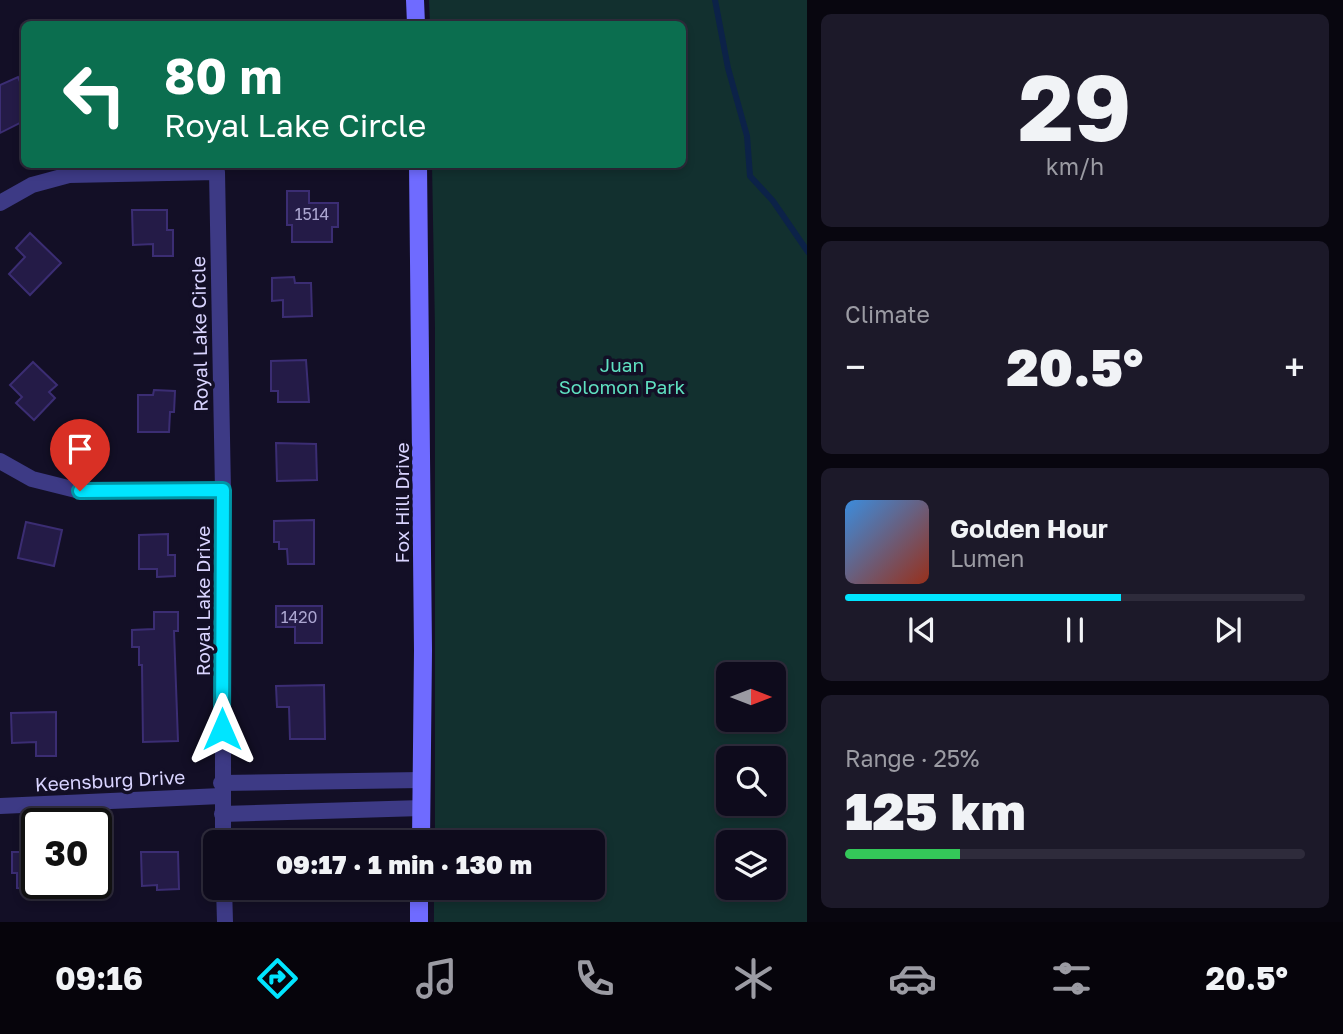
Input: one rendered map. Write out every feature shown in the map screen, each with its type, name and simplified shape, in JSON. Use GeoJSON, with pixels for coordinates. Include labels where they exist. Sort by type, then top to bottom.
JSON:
{"type":"FeatureCollection","features":[{"type":"Feature","properties":{"kind":"street"},"geometry":{"type":"LineString","coordinates":[[415,0],[416,21]]}},
{"type":"Feature","properties":{"kind":"street","name":"Fox Hill Drive"},"geometry":{"type":"LineString","coordinates":[[418,168],[422,435],[421,830]]}},
{"type":"Feature","properties":{"kind":"street","name":"Royal Lake Circle"},"geometry":{"type":"LineString","coordinates":[[0,203],[32,185],[69,174],[217,172],[223,490]]}},
{"type":"Feature","properties":{"kind":"street"},"geometry":{"type":"LineString","coordinates":[[0,461],[41,483],[80,491],[223,490]]}},
{"type":"Feature","properties":{"kind":"street","name":"Royal Lake Drive"},"geometry":{"type":"LineString","coordinates":[[223,490],[223,830]]}},
{"type":"Feature","properties":{"kind":"street","name":"Keensburg Drive"},"geometry":{"type":"LineString","coordinates":[[0,806],[222,789],[422,780]]}},
{"type":"Feature","properties":{"kind":"street"},"geometry":{"type":"LineString","coordinates":[[222,814],[422,808]]}},
{"type":"Feature","properties":{"kind":"street"},"geometry":{"type":"LineString","coordinates":[[224,900],[225,922]]}},
{"type":"Feature","properties":{"kind":"street"},"geometry":{"type":"LineString","coordinates":[[419,900],[419,922]]}},
{"type":"Feature","properties":{"kind":"green space","name":"Juan Solomon Park"},"geometry":{"type":"Polygon","coordinates":[[[429,0],[807,0],[807,922],[434,922],[434,900],[605,900],[605,830],[435,830],[435,329],[432,168],[686,168],[686,21],[430,21],[429,0]]]}},
{"type":"Feature","properties":{"kind":"building"},"geometry":{"type":"Polygon","coordinates":[[[18,77],[21,84],[21,122],[0,133],[0,85],[18,77]]]}},
{"type":"Feature","properties":{"kind":"building"},"geometry":{"type":"Polygon","coordinates":[[[287,191],[309,191],[309,203],[338,203],[338,227],[332,227],[332,242],[292,242],[292,225],[287,225],[287,191]]]}},
{"type":"Feature","properties":{"kind":"building"},"geometry":{"type":"Polygon","coordinates":[[[132,210],[167,210],[167,230],[173,230],[173,256],[153,256],[153,244],[133,245],[132,210]]]}},
{"type":"Feature","properties":{"kind":"building"},"geometry":{"type":"Polygon","coordinates":[[[30,233],[61,263],[30,295],[9,274],[25,257],[16,248],[30,233]]]}},
{"type":"Feature","properties":{"kind":"building"},"geometry":{"type":"Polygon","coordinates":[[[294,277],[295,283],[311,283],[312,316],[283,317],[283,300],[272,301],[272,278],[294,277]]]}},
{"type":"Feature","properties":{"kind":"building"},"geometry":{"type":"Polygon","coordinates":[[[306,360],[309,402],[278,402],[278,391],[271,391],[271,361],[306,360]]]}},
{"type":"Feature","properties":{"kind":"building"},"geometry":{"type":"Polygon","coordinates":[[[33,362],[57,385],[49,392],[55,398],[34,420],[16,403],[22,397],[10,385],[33,362]]]}},
{"type":"Feature","properties":{"kind":"building"},"geometry":{"type":"Polygon","coordinates":[[[154,390],[175,391],[169,432],[138,432],[138,395],[153,395],[154,390]]]}},
{"type":"Feature","properties":{"kind":"building"},"geometry":{"type":"Polygon","coordinates":[[[276,443],[316,444],[317,480],[277,481],[276,443]]]}},
{"type":"Feature","properties":{"kind":"building"},"geometry":{"type":"Polygon","coordinates":[[[314,520],[314,564],[288,564],[287,549],[279,549],[279,542],[274,542],[274,521],[314,520]]]}},
{"type":"Feature","properties":{"kind":"building"},"geometry":{"type":"Polygon","coordinates":[[[26,522],[62,530],[54,566],[18,558],[26,522]]]}},
{"type":"Feature","properties":{"kind":"building"},"geometry":{"type":"Polygon","coordinates":[[[168,534],[168,555],[175,555],[175,576],[157,577],[157,569],[139,569],[139,535],[168,534]]]}},
{"type":"Feature","properties":{"kind":"building"},"geometry":{"type":"Polygon","coordinates":[[[276,606],[322,606],[322,643],[295,643],[295,627],[276,627],[276,606]]]}},
{"type":"Feature","properties":{"kind":"building"},"geometry":{"type":"Polygon","coordinates":[[[154,612],[178,612],[178,631],[174,631],[178,741],[143,742],[142,665],[139,665],[139,647],[132,647],[132,630],[154,629],[154,612]]]}},
{"type":"Feature","properties":{"kind":"building"},"geometry":{"type":"Polygon","coordinates":[[[324,685],[325,739],[290,739],[289,707],[277,707],[276,686],[324,685]]]}},
{"type":"Feature","properties":{"kind":"building"},"geometry":{"type":"Polygon","coordinates":[[[56,712],[56,756],[36,756],[36,742],[12,743],[11,713],[56,712]]]}},
{"type":"Feature","properties":{"kind":"building"},"geometry":{"type":"Polygon","coordinates":[[[12,852],[21,852],[21,888],[17,888],[17,873],[12,873],[12,852]]]}},
{"type":"Feature","properties":{"kind":"building"},"geometry":{"type":"Polygon","coordinates":[[[141,852],[178,852],[179,889],[157,890],[157,885],[142,886],[141,852]]]}},
{"type":"Feature","properties":{"kind":"waterway"},"geometry":{"type":"LineString","coordinates":[[715,0],[728,68],[747,136],[750,176],[773,201],[807,251]]}},
{"type":"Feature","properties":{"kind":"route"},"geometry":{"type":"LineString","coordinates":[[80,491],[223,490],[222,729]]}}]}
